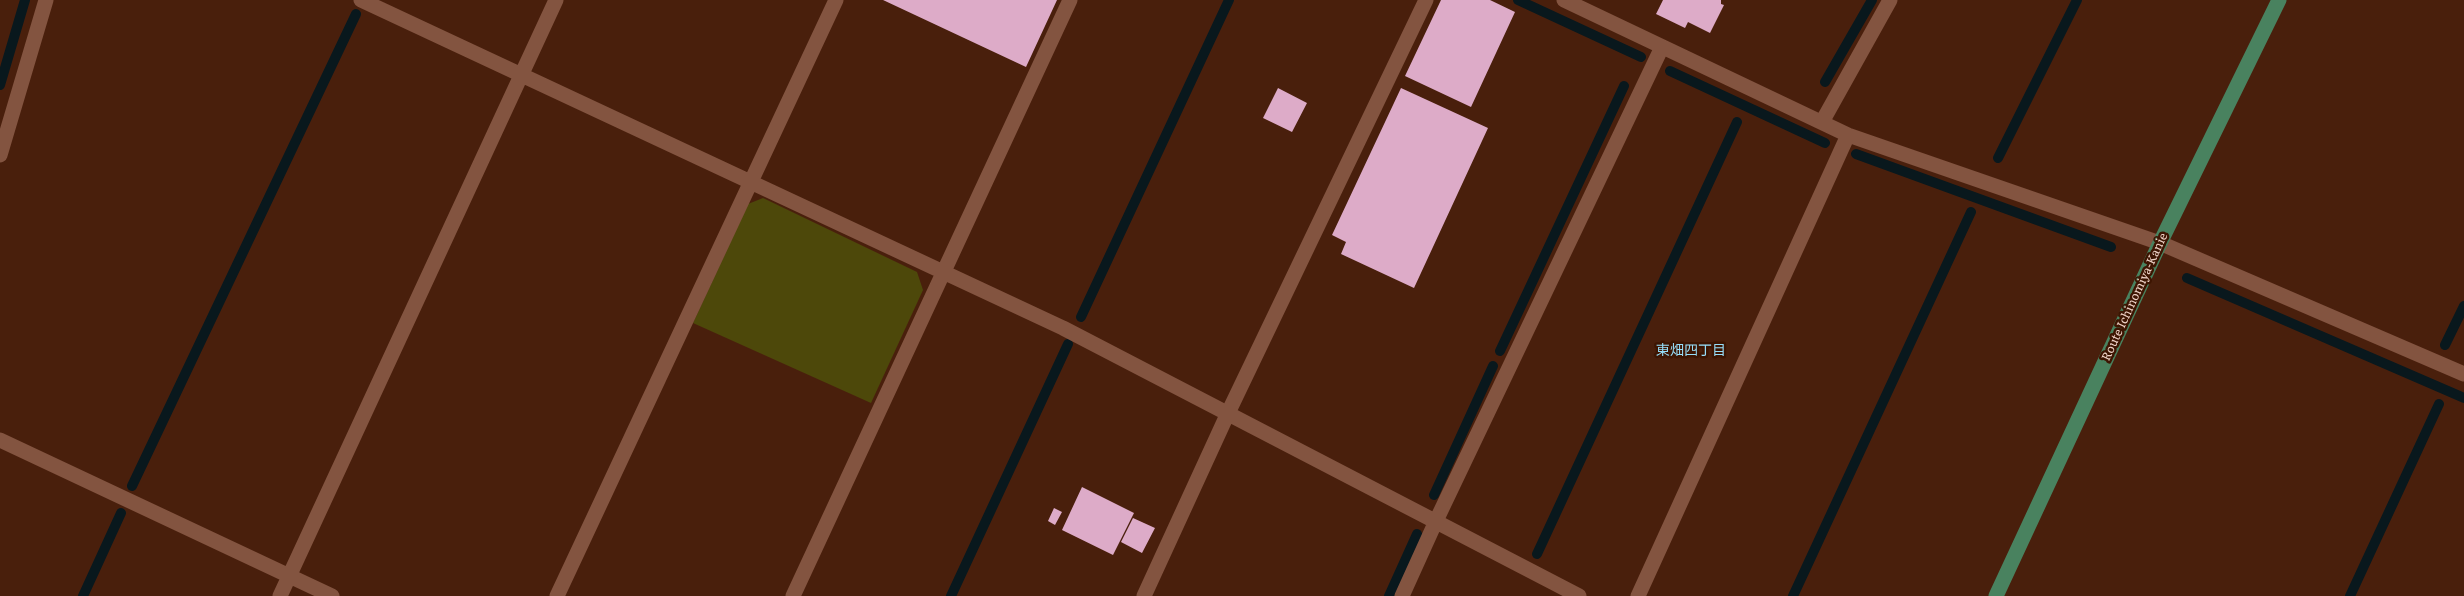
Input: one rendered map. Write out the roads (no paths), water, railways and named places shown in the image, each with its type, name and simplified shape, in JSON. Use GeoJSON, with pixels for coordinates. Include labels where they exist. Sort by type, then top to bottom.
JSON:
{"type":"FeatureCollection","features":[{"type":"Feature","properties":{"kind":"main road","name":"Route Ichinomiya-Kanie"},"geometry":{"type":"LineString","coordinates":[[1996,596],[2160,243],[2278,0]]}},
{"type":"Feature","properties":{"kind":"street"},"geometry":{"type":"LineString","coordinates":[[0,154],[46,0]]}},
{"type":"Feature","properties":{"kind":"street"},"geometry":{"type":"LineString","coordinates":[[280,596],[556,0]]}},
{"type":"Feature","properties":{"kind":"street"},"geometry":{"type":"LineString","coordinates":[[557,596],[836,0]]}},
{"type":"Feature","properties":{"kind":"street"},"geometry":{"type":"LineString","coordinates":[[793,596],[1070,0]]}},
{"type":"Feature","properties":{"kind":"street"},"geometry":{"type":"LineString","coordinates":[[1144,596],[1228,414],[1426,0]]}},
{"type":"Feature","properties":{"kind":"street"},"geometry":{"type":"LineString","coordinates":[[1564,0],[1848,134],[2160,243],[2464,374]]}},
{"type":"Feature","properties":{"kind":"street"},"geometry":{"type":"LineString","coordinates":[[1822,122],[1890,0]]}},
{"type":"Feature","properties":{"kind":"street"},"geometry":{"type":"LineString","coordinates":[[370,2],[1063,328],[1579,596]]}},
{"type":"Feature","properties":{"kind":"street"},"geometry":{"type":"LineString","coordinates":[[1402,596],[1662,47]]}},
{"type":"Feature","properties":{"kind":"street"},"geometry":{"type":"LineString","coordinates":[[1638,596],[1848,134]]}},
{"type":"Feature","properties":{"kind":"street"},"geometry":{"type":"LineString","coordinates":[[0,440],[332,596]]}},
{"type":"Feature","properties":{"kind":"waterway"},"geometry":{"type":"LineString","coordinates":[[0,85],[25,0]]}},
{"type":"Feature","properties":{"kind":"waterway"},"geometry":{"type":"LineString","coordinates":[[1081,317],[1229,0]]}},
{"type":"Feature","properties":{"kind":"waterway"},"geometry":{"type":"LineString","coordinates":[[1518,0],[1641,57]]}},
{"type":"Feature","properties":{"kind":"waterway"},"geometry":{"type":"LineString","coordinates":[[1825,82],[1872,0]]}},
{"type":"Feature","properties":{"kind":"waterway"},"geometry":{"type":"LineString","coordinates":[[1998,158],[2077,0]]}},
{"type":"Feature","properties":{"kind":"waterway"},"geometry":{"type":"LineString","coordinates":[[132,486],[356,14]]}},
{"type":"Feature","properties":{"kind":"waterway"},"geometry":{"type":"LineString","coordinates":[[1670,71],[1825,143]]}},
{"type":"Feature","properties":{"kind":"waterway"},"geometry":{"type":"LineString","coordinates":[[1500,351],[1624,86]]}},
{"type":"Feature","properties":{"kind":"waterway"},"geometry":{"type":"LineString","coordinates":[[1537,554],[1737,122]]}},
{"type":"Feature","properties":{"kind":"waterway"},"geometry":{"type":"LineString","coordinates":[[1856,154],[2111,247]]}},
{"type":"Feature","properties":{"kind":"waterway"},"geometry":{"type":"LineString","coordinates":[[1793,596],[1971,212]]}},
{"type":"Feature","properties":{"kind":"waterway"},"geometry":{"type":"LineString","coordinates":[[2187,278],[2464,398]]}},
{"type":"Feature","properties":{"kind":"waterway"},"geometry":{"type":"LineString","coordinates":[[2445,345],[2464,306]]}},
{"type":"Feature","properties":{"kind":"waterway"},"geometry":{"type":"LineString","coordinates":[[951,596],[1068,344]]}},
{"type":"Feature","properties":{"kind":"waterway"},"geometry":{"type":"LineString","coordinates":[[1434,495],[1493,366]]}},
{"type":"Feature","properties":{"kind":"waterway"},"geometry":{"type":"LineString","coordinates":[[2350,596],[2439,404]]}},
{"type":"Feature","properties":{"kind":"waterway"},"geometry":{"type":"LineString","coordinates":[[83,596],[121,513]]}},
{"type":"Feature","properties":{"kind":"waterway"},"geometry":{"type":"LineString","coordinates":[[1389,596],[1417,534]]}},
{"type":"Feature","properties":{"kind":"district","name":"東畑四丁目"},"geometry":{"type":"Point","coordinates":[1691,351]}}]}
